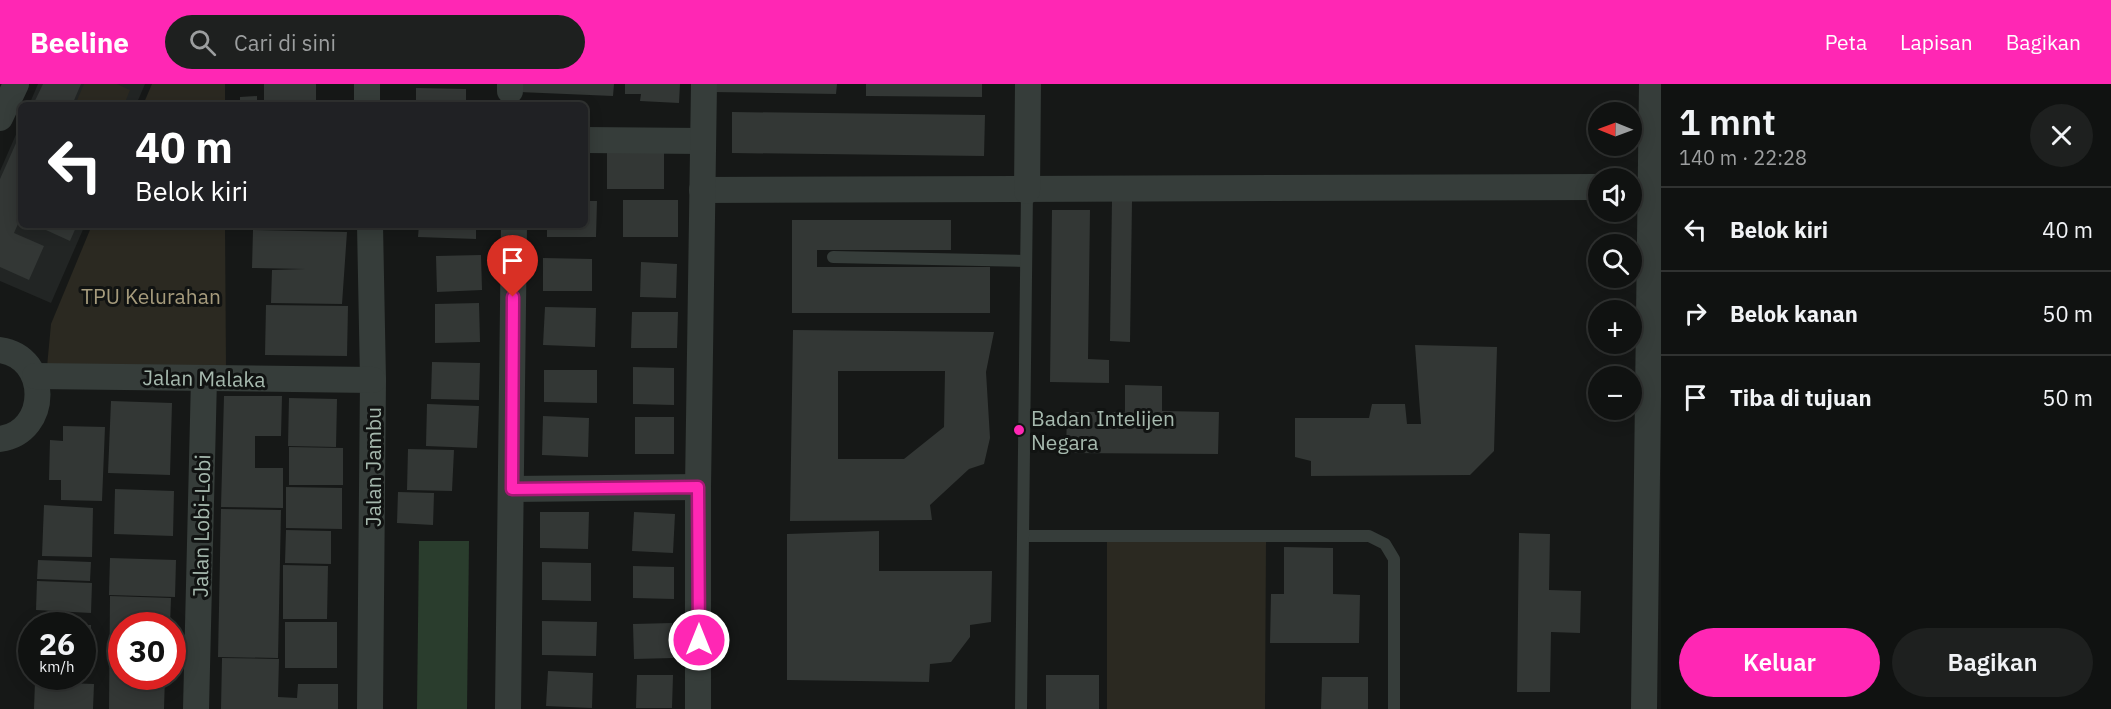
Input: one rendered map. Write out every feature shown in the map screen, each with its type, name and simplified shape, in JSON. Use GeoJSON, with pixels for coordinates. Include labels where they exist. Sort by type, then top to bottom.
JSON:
{"type":"FeatureCollection","features":[{"type":"Feature","properties":{"kind":"street"},"geometry":{"type":"LineString","coordinates":[[0,118],[16,84]]}},
{"type":"Feature","properties":{"kind":"street"},"geometry":{"type":"LineString","coordinates":[[367,84],[368,102]]}},
{"type":"Feature","properties":{"kind":"street"},"geometry":{"type":"LineString","coordinates":[[698,709],[698,487],[704,84]]}},
{"type":"Feature","properties":{"kind":"street"},"geometry":{"type":"LineString","coordinates":[[1027,191],[1028,84]]}},
{"type":"Feature","properties":{"kind":"street"},"geometry":{"type":"LineString","coordinates":[[1644,709],[1656,232],[1642,186],[1656,125],[1652,84]]}},
{"type":"Feature","properties":{"kind":"street"},"geometry":{"type":"LineString","coordinates":[[588,140],[702,141]]}},
{"type":"Feature","properties":{"kind":"street"},"geometry":{"type":"LineString","coordinates":[[702,190],[1027,191],[1588,186]]}},
{"type":"Feature","properties":{"kind":"street","name":"Jalan Jambu"},"geometry":{"type":"LineString","coordinates":[[370,228],[373,380],[370,709]]}},
{"type":"Feature","properties":{"kind":"street"},"geometry":{"type":"LineString","coordinates":[[508,709],[514,228]]}},
{"type":"Feature","properties":{"kind":"street"},"geometry":{"type":"LineString","coordinates":[[0,350],[8,351],[24,361],[35,376],[39,394],[35,413],[24,428],[0,440]]}},
{"type":"Feature","properties":{"kind":"street","name":"Jalan Malaka"},"geometry":{"type":"LineString","coordinates":[[35,376],[373,380]]}},
{"type":"Feature","properties":{"kind":"street","name":"Jalan Lobi-Lobi"},"geometry":{"type":"LineString","coordinates":[[196,709],[204,378]]}},
{"type":"Feature","properties":{"kind":"street"},"geometry":{"type":"LineString","coordinates":[[512,489],[698,487]]}},
{"type":"Feature","properties":{"kind":"lane"},"geometry":{"type":"LineString","coordinates":[[1021,709],[1027,191]]}},
{"type":"Feature","properties":{"kind":"lane"},"geometry":{"type":"LineString","coordinates":[[833,257],[1026,261]]}},
{"type":"Feature","properties":{"kind":"lane"},"geometry":{"type":"LineString","coordinates":[[1023,536],[1369,536],[1385,544],[1394,559],[1394,709]]}},
{"type":"Feature","properties":{"kind":"shaded area"},"geometry":{"type":"Polygon","coordinates":[[[38,84],[145,84],[137,102],[30,102],[38,84]]]}},
{"type":"Feature","properties":{"kind":"shaded area"},"geometry":{"type":"Polygon","coordinates":[[[18,130],[18,228],[84,228],[51,303],[0,281],[0,171],[18,130]]]}},
{"type":"Feature","properties":{"kind":"shaded area"},"geometry":{"type":"Polygon","coordinates":[[[419,541],[469,541],[467,709],[417,709],[419,541]]]}},
{"type":"Feature","properties":{"kind":"green space"},"geometry":{"type":"Polygon","coordinates":[[[84,84],[117,84],[130,90],[125,102],[76,102],[84,84]]]}},
{"type":"Feature","properties":{"kind":"green space"},"geometry":{"type":"Polygon","coordinates":[[[152,84],[225,84],[225,102],[144,102],[152,84]]]}},
{"type":"Feature","properties":{"kind":"green space","name":"TPU Kelurahan"},"geometry":{"type":"Polygon","coordinates":[[[91,228],[225,228],[226,368],[47,367],[51,324],[91,228]]]}},
{"type":"Feature","properties":{"kind":"green space"},"geometry":{"type":"Polygon","coordinates":[[[1107,540],[1266,540],[1265,709],[1107,709],[1107,540]]]}},
{"type":"Feature","properties":{"kind":"building"},"geometry":{"type":"Polygon","coordinates":[[[43,84],[81,84],[73,102],[34,102],[43,84]]]}},
{"type":"Feature","properties":{"kind":"building"},"geometry":{"type":"Polygon","coordinates":[[[264,84],[316,84],[316,102],[264,102],[264,84]]]}},
{"type":"Feature","properties":{"kind":"building"},"geometry":{"type":"Polygon","coordinates":[[[519,84],[614,84],[613,96],[519,92],[519,84]]]}},
{"type":"Feature","properties":{"kind":"building"},"geometry":{"type":"Polygon","coordinates":[[[625,84],[680,84],[679,103],[640,101],[641,94],[625,94],[625,84]]]}},
{"type":"Feature","properties":{"kind":"building"},"geometry":{"type":"Polygon","coordinates":[[[712,84],[837,84],[836,94],[712,92],[712,84]]]}},
{"type":"Feature","properties":{"kind":"building"},"geometry":{"type":"Polygon","coordinates":[[[866,84],[982,84],[982,97],[866,96],[866,84]]]}},
{"type":"Feature","properties":{"kind":"building"},"geometry":{"type":"Polygon","coordinates":[[[416,88],[466,89],[466,102],[416,102],[416,88]]]}},
{"type":"Feature","properties":{"kind":"building"},"geometry":{"type":"Polygon","coordinates":[[[257,96],[257,102],[240,102],[240,97],[257,96]]]}},
{"type":"Feature","properties":{"kind":"building"},"geometry":{"type":"Polygon","coordinates":[[[732,112],[985,115],[984,156],[732,153],[732,112]]]}},
{"type":"Feature","properties":{"kind":"building"},"geometry":{"type":"Polygon","coordinates":[[[18,139],[18,224],[14,233],[44,246],[29,280],[0,267],[0,179],[18,139]]]}},
{"type":"Feature","properties":{"kind":"building"},"geometry":{"type":"Polygon","coordinates":[[[607,151],[664,152],[664,189],[607,189],[607,151]]]}},
{"type":"Feature","properties":{"kind":"building"},"geometry":{"type":"Polygon","coordinates":[[[623,200],[678,200],[678,237],[623,237],[623,200]]]}},
{"type":"Feature","properties":{"kind":"building"},"geometry":{"type":"Polygon","coordinates":[[[1112,200],[1132,201],[1130,342],[1110,341],[1112,200]]]}},
{"type":"Feature","properties":{"kind":"building"},"geometry":{"type":"Polygon","coordinates":[[[588,201],[597,201],[596,237],[547,237],[547,228],[588,228],[588,201]]]}},
{"type":"Feature","properties":{"kind":"building"},"geometry":{"type":"Polygon","coordinates":[[[1052,210],[1090,210],[1088,359],[1109,360],[1109,383],[1050,382],[1052,210]]]}},
{"type":"Feature","properties":{"kind":"building"},"geometry":{"type":"Polygon","coordinates":[[[792,220],[951,220],[951,250],[817,250],[817,267],[990,267],[990,313],[792,313],[792,220]]]}},
{"type":"Feature","properties":{"kind":"building"},"geometry":{"type":"Polygon","coordinates":[[[42,228],[76,228],[70,241],[42,228]]]}},
{"type":"Feature","properties":{"kind":"building"},"geometry":{"type":"Polygon","coordinates":[[[343,228],[343,230],[259,229],[343,228]]]}},
{"type":"Feature","properties":{"kind":"building"},"geometry":{"type":"Polygon","coordinates":[[[419,228],[476,228],[476,239],[418,237],[419,228]]]}},
{"type":"Feature","properties":{"kind":"building"},"geometry":{"type":"Polygon","coordinates":[[[253,230],[347,232],[342,304],[271,303],[272,270],[305,269],[252,268],[253,230]]]}},
{"type":"Feature","properties":{"kind":"building"},"geometry":{"type":"Polygon","coordinates":[[[481,255],[482,290],[437,292],[436,256],[481,255]]]}},
{"type":"Feature","properties":{"kind":"building"},"geometry":{"type":"Polygon","coordinates":[[[543,258],[592,259],[592,291],[543,291],[543,258]]]}},
{"type":"Feature","properties":{"kind":"building"},"geometry":{"type":"Polygon","coordinates":[[[641,262],[677,264],[676,298],[640,297],[641,262]]]}},
{"type":"Feature","properties":{"kind":"building"},"geometry":{"type":"Polygon","coordinates":[[[479,303],[480,342],[435,343],[435,304],[479,303]]]}},
{"type":"Feature","properties":{"kind":"building"},"geometry":{"type":"Polygon","coordinates":[[[266,305],[348,306],[347,356],[265,355],[266,305]]]}},
{"type":"Feature","properties":{"kind":"building"},"geometry":{"type":"Polygon","coordinates":[[[545,307],[596,308],[595,347],[543,345],[545,307]]]}},
{"type":"Feature","properties":{"kind":"building"},"geometry":{"type":"Polygon","coordinates":[[[632,312],[678,312],[677,348],[631,348],[632,312]]]}},
{"type":"Feature","properties":{"kind":"building"},"geometry":{"type":"Polygon","coordinates":[[[793,330],[994,332],[986,372],[990,438],[984,464],[969,469],[930,505],[932,520],[790,521],[793,330]],[[838,371],[838,459],[904,459],[944,427],[945,371],[838,371]]]}},
{"type":"Feature","properties":{"kind":"building"},"geometry":{"type":"Polygon","coordinates":[[[1415,345],[1497,347],[1494,451],[1470,475],[1311,476],[1311,461],[1295,457],[1295,418],[1369,418],[1372,404],[1405,404],[1407,424],[1421,424],[1415,345]]]}},
{"type":"Feature","properties":{"kind":"building"},"geometry":{"type":"Polygon","coordinates":[[[432,362],[480,363],[479,400],[431,399],[432,362]]]}},
{"type":"Feature","properties":{"kind":"building"},"geometry":{"type":"Polygon","coordinates":[[[633,367],[674,368],[674,405],[633,404],[633,367]]]}},
{"type":"Feature","properties":{"kind":"building"},"geometry":{"type":"Polygon","coordinates":[[[544,370],[597,370],[597,403],[544,402],[544,370]]]}},
{"type":"Feature","properties":{"kind":"building"},"geometry":{"type":"Polygon","coordinates":[[[1125,385],[1162,386],[1162,411],[1219,412],[1218,454],[1066,453],[1067,412],[1125,412],[1125,385]]]}},
{"type":"Feature","properties":{"kind":"building"},"geometry":{"type":"Polygon","coordinates":[[[224,396],[282,396],[281,436],[255,436],[255,468],[283,468],[283,508],[221,507],[224,396]]]}},
{"type":"Feature","properties":{"kind":"building"},"geometry":{"type":"Polygon","coordinates":[[[289,398],[337,399],[336,447],[288,446],[289,398]]]}},
{"type":"Feature","properties":{"kind":"building"},"geometry":{"type":"Polygon","coordinates":[[[111,401],[172,403],[170,475],[108,473],[111,401]]]}},
{"type":"Feature","properties":{"kind":"building"},"geometry":{"type":"Polygon","coordinates":[[[427,404],[479,406],[477,448],[426,446],[427,404]]]}},
{"type":"Feature","properties":{"kind":"building"},"geometry":{"type":"Polygon","coordinates":[[[543,416],[589,418],[588,457],[542,455],[543,416]]]}},
{"type":"Feature","properties":{"kind":"building"},"geometry":{"type":"Polygon","coordinates":[[[635,417],[674,417],[674,454],[635,454],[635,417]]]}},
{"type":"Feature","properties":{"kind":"building"},"geometry":{"type":"Polygon","coordinates":[[[63,426],[105,427],[102,501],[61,500],[61,480],[49,480],[50,440],[63,441],[63,426]]]}},
{"type":"Feature","properties":{"kind":"building"},"geometry":{"type":"Polygon","coordinates":[[[289,447],[343,448],[343,485],[289,485],[289,447]]]}},
{"type":"Feature","properties":{"kind":"building"},"geometry":{"type":"Polygon","coordinates":[[[408,449],[454,450],[452,491],[407,490],[408,449]]]}},
{"type":"Feature","properties":{"kind":"building"},"geometry":{"type":"Polygon","coordinates":[[[286,487],[342,488],[342,529],[286,528],[286,487]]]}},
{"type":"Feature","properties":{"kind":"building"},"geometry":{"type":"Polygon","coordinates":[[[115,489],[174,491],[173,536],[114,534],[115,489]]]}},
{"type":"Feature","properties":{"kind":"building"},"geometry":{"type":"Polygon","coordinates":[[[398,492],[434,493],[433,525],[397,523],[398,492]]]}},
{"type":"Feature","properties":{"kind":"building"},"geometry":{"type":"Polygon","coordinates":[[[44,505],[93,508],[92,557],[42,556],[44,505]]]}},
{"type":"Feature","properties":{"kind":"building"},"geometry":{"type":"Polygon","coordinates":[[[221,509],[281,510],[278,658],[218,657],[221,509]]]}},
{"type":"Feature","properties":{"kind":"building"},"geometry":{"type":"Polygon","coordinates":[[[540,512],[589,512],[588,549],[540,548],[540,512]]]}},
{"type":"Feature","properties":{"kind":"building"},"geometry":{"type":"Polygon","coordinates":[[[634,512],[675,514],[673,553],[632,551],[634,512]]]}},
{"type":"Feature","properties":{"kind":"building"},"geometry":{"type":"Polygon","coordinates":[[[286,530],[331,531],[331,564],[285,563],[286,530]]]}},
{"type":"Feature","properties":{"kind":"building"},"geometry":{"type":"Polygon","coordinates":[[[879,531],[879,571],[992,571],[991,622],[970,625],[970,637],[951,662],[930,664],[929,682],[787,680],[787,534],[879,531]]]}},
{"type":"Feature","properties":{"kind":"building"},"geometry":{"type":"Polygon","coordinates":[[[1519,533],[1550,534],[1549,590],[1581,591],[1580,633],[1551,632],[1550,692],[1517,692],[1519,533]]]}},
{"type":"Feature","properties":{"kind":"building"},"geometry":{"type":"Polygon","coordinates":[[[1284,547],[1333,548],[1333,594],[1360,595],[1359,643],[1270,643],[1271,594],[1284,594],[1284,547]]]}},
{"type":"Feature","properties":{"kind":"building"},"geometry":{"type":"Polygon","coordinates":[[[110,558],[176,560],[175,597],[109,595],[110,558]]]}},
{"type":"Feature","properties":{"kind":"building"},"geometry":{"type":"Polygon","coordinates":[[[38,560],[91,562],[90,581],[37,579],[38,560]]]}},
{"type":"Feature","properties":{"kind":"building"},"geometry":{"type":"Polygon","coordinates":[[[542,562],[591,563],[591,601],[542,600],[542,562]]]}},
{"type":"Feature","properties":{"kind":"building"},"geometry":{"type":"Polygon","coordinates":[[[283,565],[328,566],[327,619],[283,619],[283,565]]]}},
{"type":"Feature","properties":{"kind":"building"},"geometry":{"type":"Polygon","coordinates":[[[633,566],[674,567],[674,599],[633,598],[633,566]]]}},
{"type":"Feature","properties":{"kind":"building"},"geometry":{"type":"Polygon","coordinates":[[[37,581],[92,583],[91,612],[36,610],[37,581]]]}},
{"type":"Feature","properties":{"kind":"building"},"geometry":{"type":"Polygon","coordinates":[[[110,596],[171,598],[170,612],[110,612],[110,596]]]}},
{"type":"Feature","properties":{"kind":"building"},"geometry":{"type":"Polygon","coordinates":[[[542,621],[597,622],[596,656],[542,655],[542,621]]]}},
{"type":"Feature","properties":{"kind":"building"},"geometry":{"type":"Polygon","coordinates":[[[285,622],[337,622],[337,668],[285,668],[285,622]]]}},
{"type":"Feature","properties":{"kind":"building"},"geometry":{"type":"Polygon","coordinates":[[[672,623],[673,658],[634,659],[633,624],[672,623]]]}},
{"type":"Feature","properties":{"kind":"building"},"geometry":{"type":"Polygon","coordinates":[[[222,658],[279,659],[278,697],[297,698],[298,684],[338,684],[338,709],[221,709],[222,658]]]}},
{"type":"Feature","properties":{"kind":"building"},"geometry":{"type":"Polygon","coordinates":[[[548,671],[593,673],[592,708],[546,706],[548,671]]]}},
{"type":"Feature","properties":{"kind":"building"},"geometry":{"type":"Polygon","coordinates":[[[637,675],[673,675],[672,708],[636,708],[637,675]]]}},
{"type":"Feature","properties":{"kind":"building"},"geometry":{"type":"Polygon","coordinates":[[[1046,675],[1099,675],[1099,709],[1046,709],[1046,675]]]}},
{"type":"Feature","properties":{"kind":"building"},"geometry":{"type":"Polygon","coordinates":[[[1322,677],[1368,677],[1368,709],[1321,709],[1322,677]]]}},
{"type":"Feature","properties":{"kind":"building"},"geometry":{"type":"Polygon","coordinates":[[[35,690],[94,690],[93,709],[34,709],[35,690]]]}},
{"type":"Feature","properties":{"kind":"building"},"geometry":{"type":"Polygon","coordinates":[[[109,690],[165,690],[164,709],[109,709],[109,690]]]}},
{"type":"Feature","properties":{"kind":"place","name":"Badan Intelijen Negara"},"geometry":{"type":"Point","coordinates":[1019,430]}},
{"type":"Feature","properties":{"kind":"route"},"geometry":{"type":"LineString","coordinates":[[513,297],[512,489],[698,487],[699,640]]}}]}
